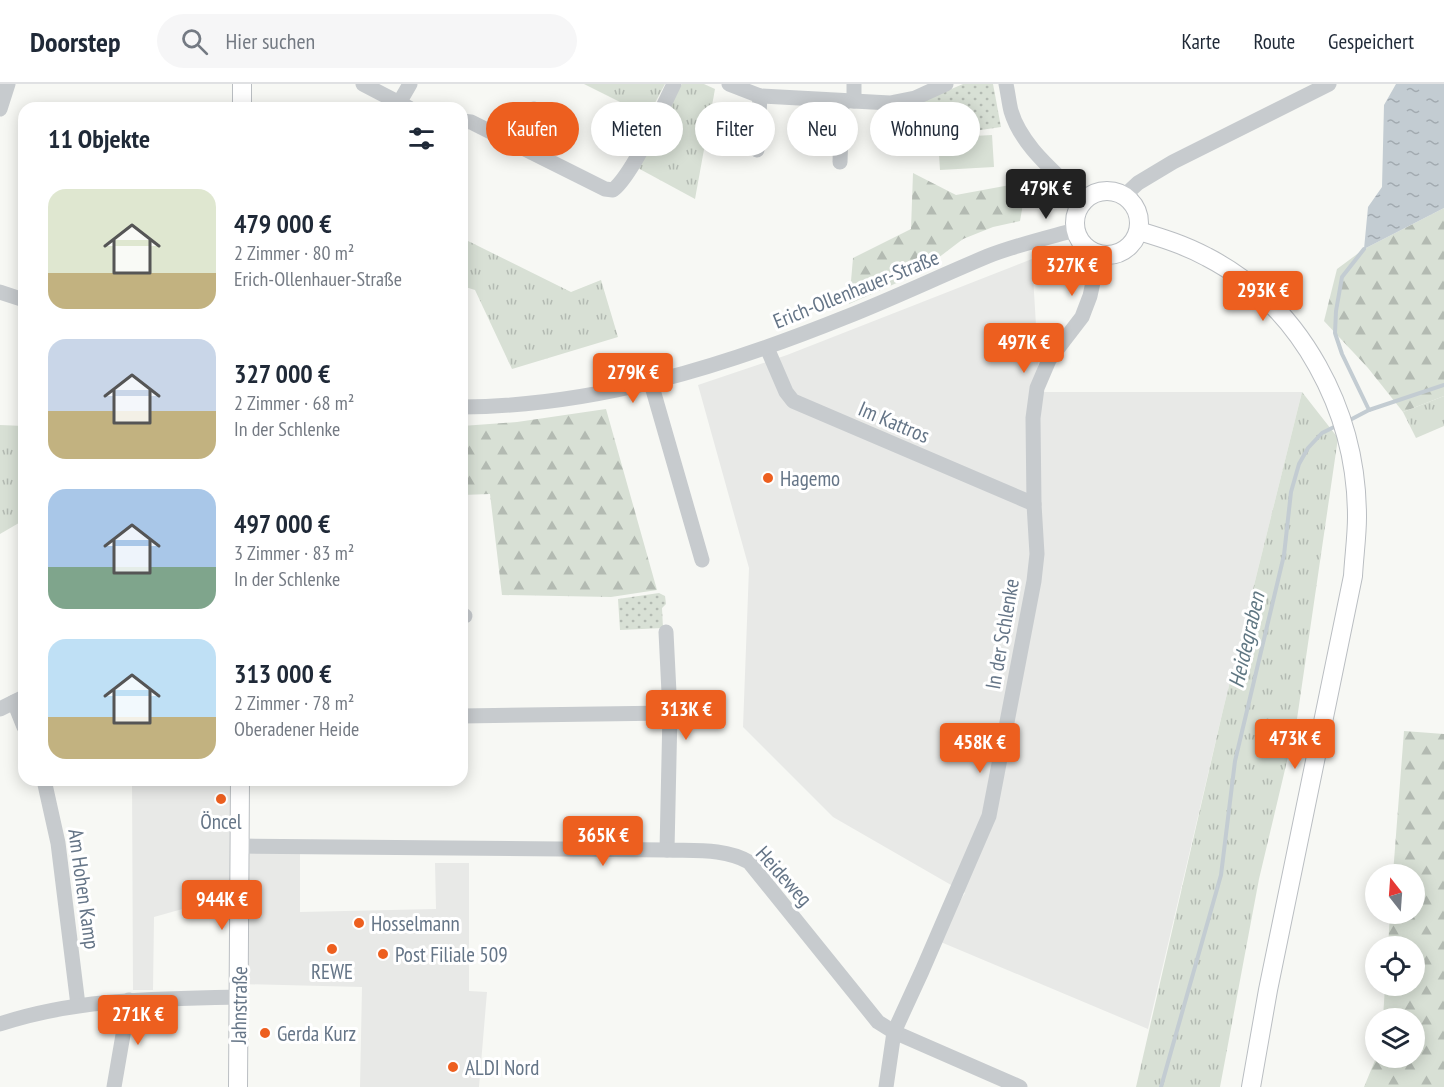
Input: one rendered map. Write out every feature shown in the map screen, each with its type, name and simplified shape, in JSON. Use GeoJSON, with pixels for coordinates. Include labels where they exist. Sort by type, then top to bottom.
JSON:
{"type":"FeatureCollection","features":[{"type":"Feature","properties":{"kind":"main road"},"geometry":{"type":"LineString","coordinates":[[242,84],[242,102]]}},
{"type":"Feature","properties":{"kind":"main road"},"geometry":{"type":"LineString","coordinates":[[1103,191],[1124,196],[1132,202],[1137,211],[1139,231],[1135,240],[1128,248],[1109,256],[1099,255],[1083,246],[1075,230],[1075,219],[1084,201],[1093,194],[1103,191]]}},
{"type":"Feature","properties":{"kind":"main road"},"geometry":{"type":"LineString","coordinates":[[1139,231],[1182,245],[1208,257],[1235,275],[1266,299],[1308,347],[1324,376],[1336,407],[1355,483],[1357,517],[1353,576],[1268,990],[1251,1087]]}},
{"type":"Feature","properties":{"kind":"main road","name":"Jahnstraße"},"geometry":{"type":"LineString","coordinates":[[238,1087],[240,786]]}},
{"type":"Feature","properties":{"kind":"street"},"geometry":{"type":"LineString","coordinates":[[363,84],[397,102]]}},
{"type":"Feature","properties":{"kind":"street"},"geometry":{"type":"LineString","coordinates":[[405,102],[410,84]]}},
{"type":"Feature","properties":{"kind":"street"},"geometry":{"type":"LineString","coordinates":[[539,156],[605,189],[613,190],[619,185],[633,162],[674,84]]}},
{"type":"Feature","properties":{"kind":"street"},"geometry":{"type":"LineString","coordinates":[[729,84],[759,96],[848,101],[902,101],[915,98],[946,84]]}},
{"type":"Feature","properties":{"kind":"street"},"geometry":{"type":"LineString","coordinates":[[840,162],[848,101],[854,84]]}},
{"type":"Feature","properties":{"kind":"street"},"geometry":{"type":"LineString","coordinates":[[1006,84],[1011,111],[1029,145],[1084,201]]}},
{"type":"Feature","properties":{"kind":"street"},"geometry":{"type":"LineString","coordinates":[[1124,196],[1138,183],[1173,162],[1329,84]]}},
{"type":"Feature","properties":{"kind":"street"},"geometry":{"type":"LineString","coordinates":[[0,109],[4,90]]}},
{"type":"Feature","properties":{"kind":"street"},"geometry":{"type":"LineString","coordinates":[[759,96],[759,102]]}},
{"type":"Feature","properties":{"kind":"street"},"geometry":{"type":"LineString","coordinates":[[468,122],[486,130]]}},
{"type":"Feature","properties":{"kind":"street","name":"Erich-Ollenhauer-Straße"},"geometry":{"type":"LineString","coordinates":[[468,407],[523,405],[568,400],[651,383],[707,368],[767,348],[911,291],[988,256],[1075,230]]}},
{"type":"Feature","properties":{"kind":"street","name":"In der Schlenke"},"geometry":{"type":"LineString","coordinates":[[886,1087],[894,1032],[989,816],[1034,581],[1037,554],[1034,504],[1036,388],[1049,360],[1082,317],[1090,296],[1099,255]]}},
{"type":"Feature","properties":{"kind":"street"},"geometry":{"type":"LineString","coordinates":[[0,292],[18,298]]}},
{"type":"Feature","properties":{"kind":"street","name":"Im Kattros"},"geometry":{"type":"LineString","coordinates":[[767,348],[786,392],[793,401],[1034,504]]}},
{"type":"Feature","properties":{"kind":"street"},"geometry":{"type":"LineString","coordinates":[[651,383],[702,560]]}},
{"type":"Feature","properties":{"kind":"street"},"geometry":{"type":"LineString","coordinates":[[666,632],[670,713],[667,850]]}},
{"type":"Feature","properties":{"kind":"street"},"geometry":{"type":"LineString","coordinates":[[0,709],[18,700]]}},
{"type":"Feature","properties":{"kind":"street"},"geometry":{"type":"LineString","coordinates":[[468,716],[670,713]]}},
{"type":"Feature","properties":{"kind":"street","name":"Am Hohen Kamp"},"geometry":{"type":"LineString","coordinates":[[45,786],[58,843],[78,1005]]}},
{"type":"Feature","properties":{"kind":"street","name":"Heideweg"},"geometry":{"type":"LineString","coordinates":[[240,846],[667,850],[738,856],[749,862],[878,1023],[1020,1087]]}},
{"type":"Feature","properties":{"kind":"street"},"geometry":{"type":"LineString","coordinates":[[0,1024],[78,1005],[129,1000],[239,997]]}},
{"type":"Feature","properties":{"kind":"street"},"geometry":{"type":"LineString","coordinates":[[114,1087],[129,1000]]}},
{"type":"Feature","properties":{"kind":"shaded area"},"geometry":{"type":"Polygon","coordinates":[[[1032,259],[1040,392],[1302,392],[1223,710],[1148,1029],[936,940],[965,893],[833,817],[743,727],[749,568],[698,385],[787,355],[1032,259]]]}},
{"type":"Feature","properties":{"kind":"shaded area"},"geometry":{"type":"Polygon","coordinates":[[[132,786],[239,786],[240,840],[300,841],[300,912],[436,909],[435,863],[469,863],[469,991],[487,992],[479,1087],[360,1087],[362,987],[239,984],[239,896],[225,897],[154,917],[153,990],[133,990],[132,786]]]}},
{"type":"Feature","properties":{"kind":"green space"},"geometry":{"type":"Polygon","coordinates":[[[584,84],[665,84],[655,102],[620,102],[584,84]]]}},
{"type":"Feature","properties":{"kind":"green space"},"geometry":{"type":"Polygon","coordinates":[[[682,84],[704,84],[715,89],[713,102],[695,102],[695,156],[703,156],[695,199],[636,167],[642,156],[683,156],[683,102],[672,102],[682,84]]]}},
{"type":"Feature","properties":{"kind":"green space"},"geometry":{"type":"Polygon","coordinates":[[[963,84],[993,84],[1001,127],[980,130],[980,102],[921,102],[963,84]]]}},
{"type":"Feature","properties":{"kind":"green space"},"geometry":{"type":"Polygon","coordinates":[[[992,135],[994,167],[940,170],[939,156],[980,156],[980,136],[992,135]]]}},
{"type":"Feature","properties":{"kind":"green space"},"geometry":{"type":"Polygon","coordinates":[[[913,173],[956,195],[1021,183],[1024,198],[1020,221],[993,227],[963,239],[917,274],[849,304],[853,258],[911,229],[913,173]]]}},
{"type":"Feature","properties":{"kind":"green space"},"geometry":{"type":"Polygon","coordinates":[[[1444,208],[1444,396],[1403,412],[1368,368],[1324,321],[1337,269],[1364,249],[1444,208]]]}},
{"type":"Feature","properties":{"kind":"green space"},"geometry":{"type":"Polygon","coordinates":[[[468,241],[571,292],[601,280],[618,337],[512,369],[475,290],[468,288],[468,241]]]}},
{"type":"Feature","properties":{"kind":"green space"},"geometry":{"type":"Polygon","coordinates":[[[1302,392],[1338,438],[1297,719],[1259,879],[1220,1087],[1136,1087],[1223,710],[1302,392]]]}},
{"type":"Feature","properties":{"kind":"green space"},"geometry":{"type":"Polygon","coordinates":[[[1444,396],[1444,426],[1416,438],[1403,412],[1444,396]]]}},
{"type":"Feature","properties":{"kind":"green space"},"geometry":{"type":"Polygon","coordinates":[[[606,409],[657,590],[611,597],[502,595],[490,494],[468,495],[468,426],[517,422],[606,409]]]}},
{"type":"Feature","properties":{"kind":"green space"},"geometry":{"type":"Polygon","coordinates":[[[0,425],[18,426],[18,524],[0,534],[0,425]]]}},
{"type":"Feature","properties":{"kind":"green space"},"geometry":{"type":"Polygon","coordinates":[[[659,593],[665,596],[666,604],[662,608],[663,628],[620,630],[618,599],[659,593]]]}},
{"type":"Feature","properties":{"kind":"green space"},"geometry":{"type":"Polygon","coordinates":[[[1404,731],[1444,734],[1444,1087],[1364,1087],[1372,1068],[1425,1068],[1425,1008],[1384,1008],[1384,996],[1425,996],[1425,936],[1389,936],[1389,924],[1425,924],[1425,864],[1394,864],[1404,731]]]}},
{"type":"Feature","properties":{"kind":"water"},"geometry":{"type":"Polygon","coordinates":[[[1396,84],[1444,84],[1444,208],[1364,249],[1368,207],[1382,187],[1384,105],[1396,84]]]}},
{"type":"Feature","properties":{"kind":"waterway","name":"Heidegraben"},"geometry":{"type":"LineString","coordinates":[[1348,421],[1369,410],[1342,354],[1335,333],[1336,311],[1342,277],[1364,249]]}},
{"type":"Feature","properties":{"kind":"waterway","name":"Heidegraben"},"geometry":{"type":"LineString","coordinates":[[1369,410],[1444,385]]}},
{"type":"Feature","properties":{"kind":"waterway","name":"Heidegraben"},"geometry":{"type":"LineString","coordinates":[[1161,1087],[1221,875],[1235,761],[1284,555],[1291,492],[1299,464],[1308,448],[1322,433],[1338,425]]}},
{"type":"Feature","properties":{"kind":"place","name":"Hagemo"},"geometry":{"type":"Point","coordinates":[768,478]}},
{"type":"Feature","properties":{"kind":"place","name":"Öncel"},"geometry":{"type":"Point","coordinates":[221,799]}},
{"type":"Feature","properties":{"kind":"place","name":"Hosselmann"},"geometry":{"type":"Point","coordinates":[359,923]}},
{"type":"Feature","properties":{"kind":"place","name":"REWE"},"geometry":{"type":"Point","coordinates":[332,949]}},
{"type":"Feature","properties":{"kind":"place","name":"Post Filiale 509"},"geometry":{"type":"Point","coordinates":[383,954]}},
{"type":"Feature","properties":{"kind":"place","name":"Gerda Kurz"},"geometry":{"type":"Point","coordinates":[265,1033]}},
{"type":"Feature","properties":{"kind":"place","name":"ALDI Nord"},"geometry":{"type":"Point","coordinates":[453,1067]}}]}
